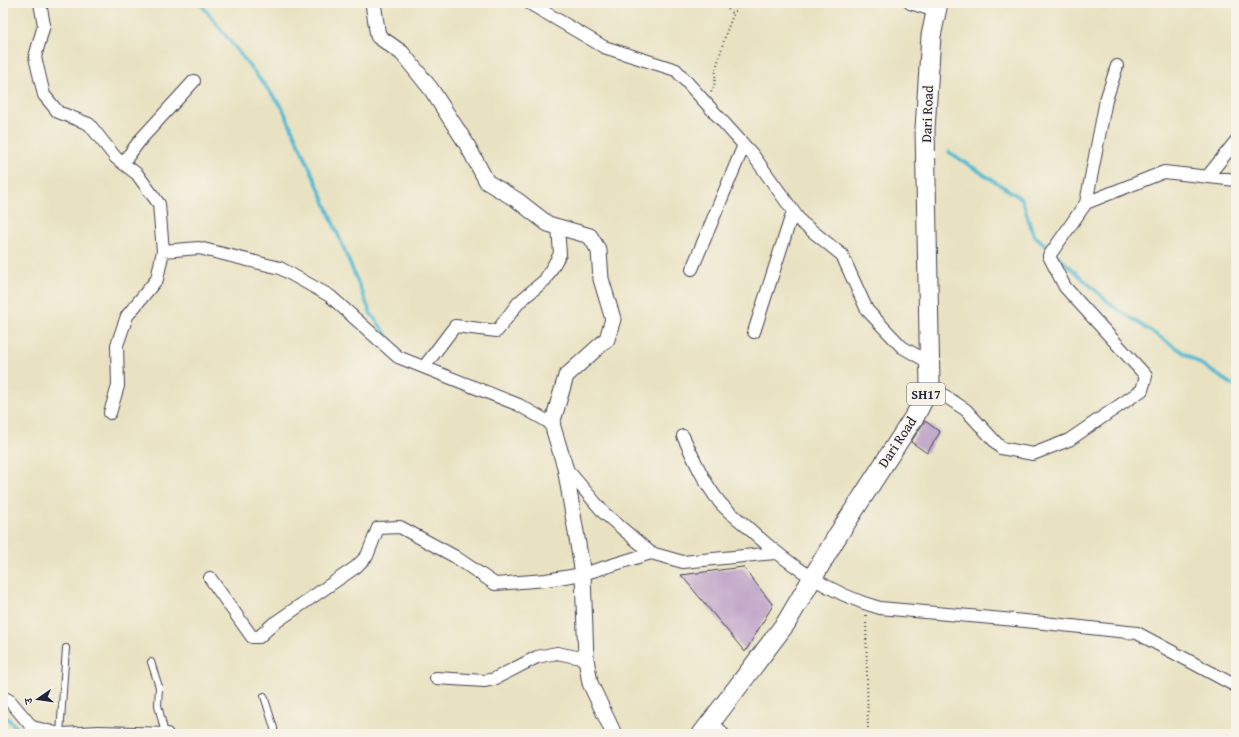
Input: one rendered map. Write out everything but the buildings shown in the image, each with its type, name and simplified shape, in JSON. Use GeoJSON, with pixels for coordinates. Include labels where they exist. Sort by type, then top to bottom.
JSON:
{"type":"FeatureCollection","features":[{"type":"Feature","properties":{"kind":"main road","name":"Dari Road"},"geometry":{"type":"LineString","coordinates":[[713,730],[786,623],[836,538],[916,414],[930,386],[925,129],[931,36],[937,7]]}},
{"type":"Feature","properties":{"kind":"street"},"geometry":{"type":"LineString","coordinates":[[40,3],[44,25],[35,57],[44,95],[58,112],[89,124],[116,158],[137,174],[159,204],[163,252],[157,279],[127,316],[117,345],[118,386],[110,413]]}},
{"type":"Feature","properties":{"kind":"street"},"geometry":{"type":"LineString","coordinates":[[373,3],[378,36],[402,53],[430,89],[466,143],[487,182],[517,200],[548,224],[590,236],[599,250],[601,279],[613,319],[607,339],[566,376],[552,424],[565,467],[583,574],[586,659],[590,683],[614,734]]}},
{"type":"Feature","properties":{"kind":"street"},"geometry":{"type":"LineString","coordinates":[[529,3],[604,47],[676,70],[744,145],[801,222],[842,255],[867,310],[902,347],[930,364]]}},
{"type":"Feature","properties":{"kind":"street"},"geometry":{"type":"LineString","coordinates":[[910,3],[937,7]]}},
{"type":"Feature","properties":{"kind":"street"},"geometry":{"type":"LineString","coordinates":[[930,386],[966,410],[1000,448],[1033,454],[1070,440],[1142,390],[1146,376],[1065,287],[1050,256],[1086,203],[1106,100],[1117,66]]}},
{"type":"Feature","properties":{"kind":"street"},"geometry":{"type":"LineString","coordinates":[[123,163],[141,139],[194,81]]}},
{"type":"Feature","properties":{"kind":"street"},"geometry":{"type":"LineString","coordinates":[[1206,177],[1236,141]]}},
{"type":"Feature","properties":{"kind":"street"},"geometry":{"type":"LineString","coordinates":[[692,269],[744,145]]}},
{"type":"Feature","properties":{"kind":"street"},"geometry":{"type":"LineString","coordinates":[[1086,203],[1164,172],[1236,180]]}},
{"type":"Feature","properties":{"kind":"street"},"geometry":{"type":"LineString","coordinates":[[754,332],[793,211]]}},
{"type":"Feature","properties":{"kind":"street"},"geometry":{"type":"LineString","coordinates":[[424,367],[455,326],[497,331],[519,302],[545,280],[560,254],[558,227]]}},
{"type":"Feature","properties":{"kind":"street"},"geometry":{"type":"LineString","coordinates":[[163,252],[199,248],[280,268],[330,296],[398,357],[519,405],[552,424]]}},
{"type":"Feature","properties":{"kind":"street"},"geometry":{"type":"LineString","coordinates":[[683,436],[698,467],[718,501],[776,553],[812,579],[865,604],[880,608],[1137,633],[1236,686]]}},
{"type":"Feature","properties":{"kind":"street"},"geometry":{"type":"LineString","coordinates":[[565,467],[604,513],[651,553],[683,562],[776,553]]}},
{"type":"Feature","properties":{"kind":"street"},"geometry":{"type":"LineString","coordinates":[[210,578],[252,637],[259,637],[273,624],[356,566],[367,556],[378,528],[400,526],[454,556],[495,584],[546,580],[583,574],[651,553]]}},
{"type":"Feature","properties":{"kind":"street"},"geometry":{"type":"LineString","coordinates":[[436,678],[485,681],[494,679],[537,657],[557,653],[586,659]]}},
{"type":"Feature","properties":{"kind":"street"},"geometry":{"type":"LineString","coordinates":[[3,697],[10,702],[29,731],[61,734],[85,734],[99,732],[165,734]]}},
{"type":"Feature","properties":{"kind":"lane"},"geometry":{"type":"LineString","coordinates":[[61,734],[66,648]]}},
{"type":"Feature","properties":{"kind":"lane"},"geometry":{"type":"LineString","coordinates":[[151,662],[159,687],[158,705],[165,734]]}},
{"type":"Feature","properties":{"kind":"lane"},"geometry":{"type":"LineString","coordinates":[[264,696],[274,728],[274,734]]}},
{"type":"Feature","properties":{"kind":"path"},"geometry":{"type":"LineString","coordinates":[[723,3],[733,15]]}},
{"type":"Feature","properties":{"kind":"path"},"geometry":{"type":"LineString","coordinates":[[705,102],[715,87],[716,67],[733,15],[740,3]]}},
{"type":"Feature","properties":{"kind":"path"},"geometry":{"type":"LineString","coordinates":[[865,604],[868,734]]}},
{"type":"Feature","properties":{"kind":"waterway"},"geometry":{"type":"LineString","coordinates":[[200,3],[282,107],[320,191],[371,314],[396,347]]}},
{"type":"Feature","properties":{"kind":"waterway"},"geometry":{"type":"LineString","coordinates":[[949,152],[1022,199],[1033,234],[1114,307],[1236,387]]}},
{"type":"Feature","properties":{"kind":"waterway"},"geometry":{"type":"LineString","coordinates":[[3,714],[23,734]]}}]}
